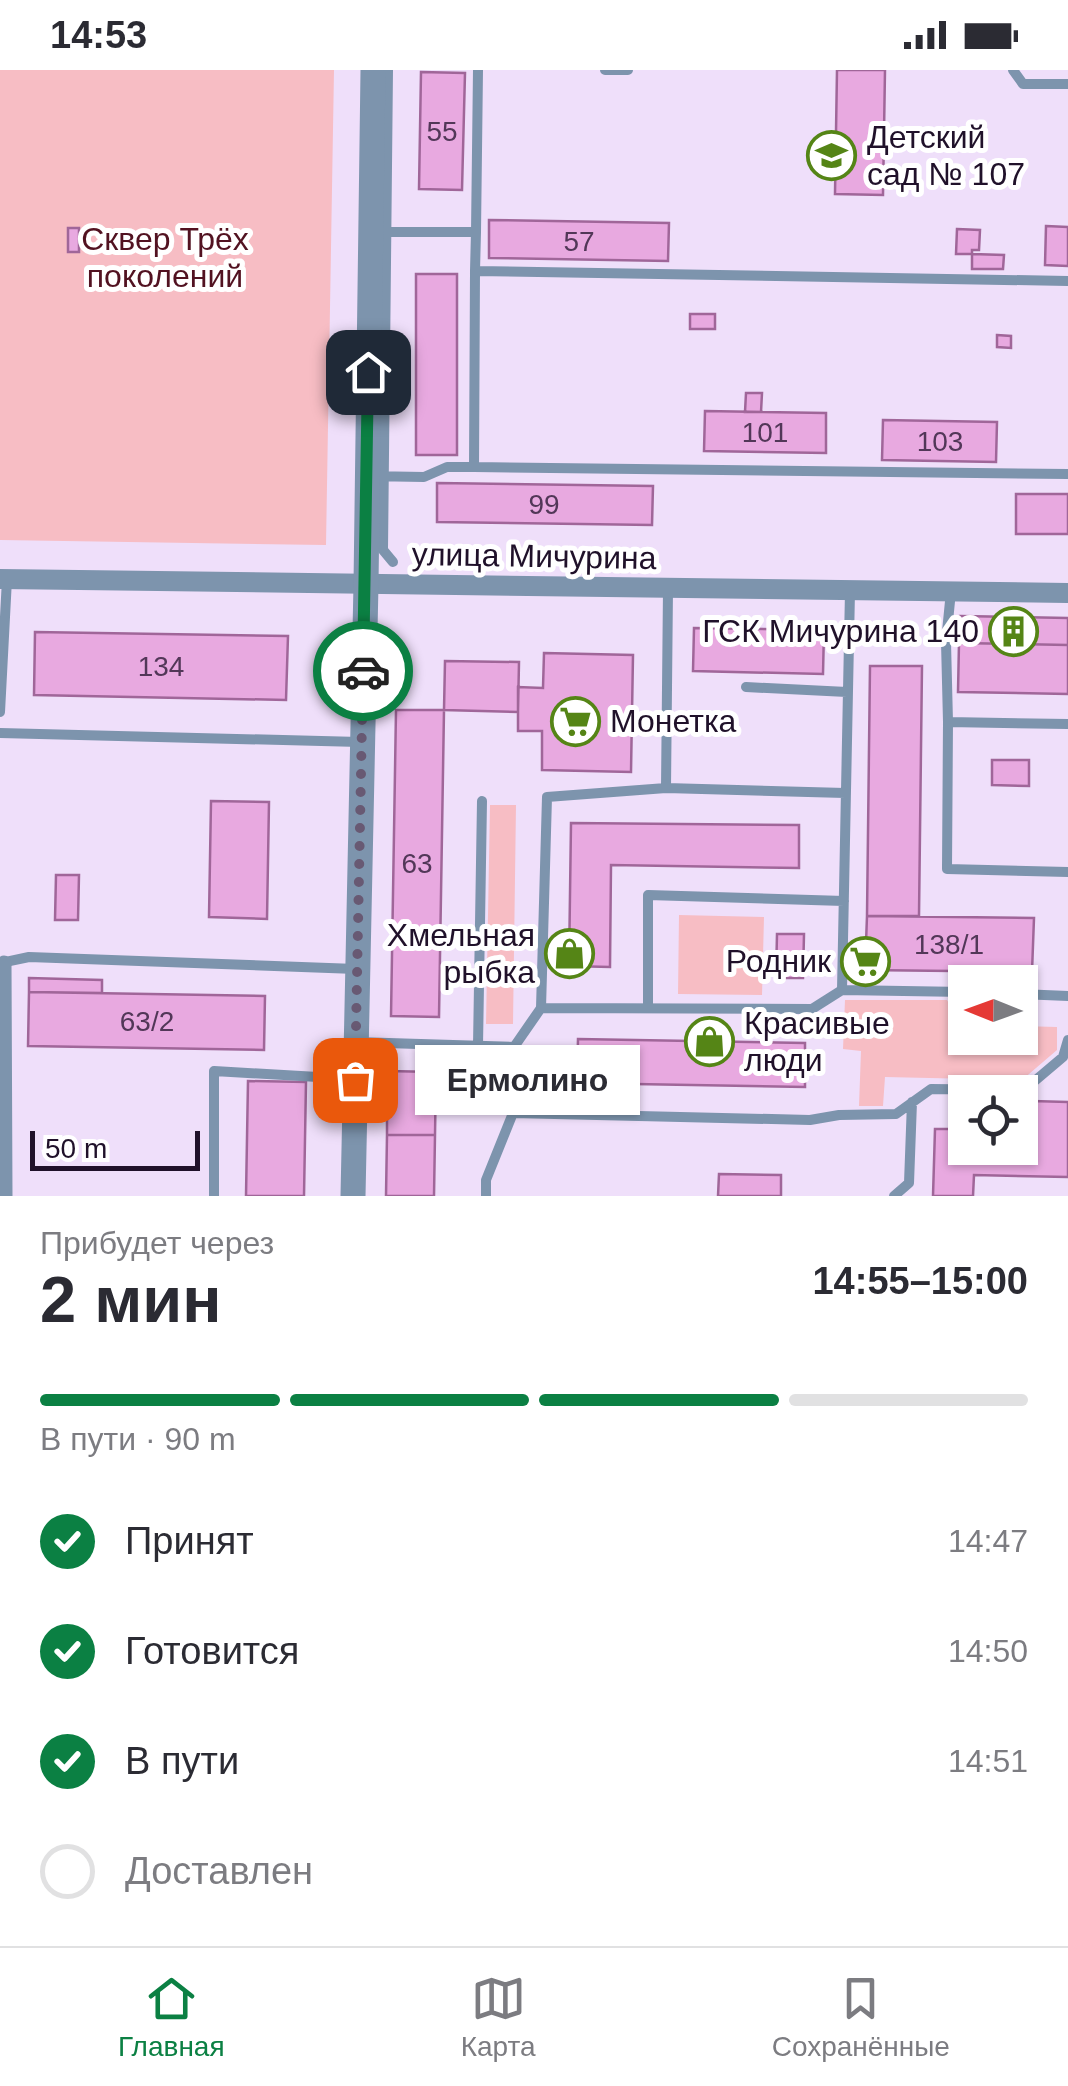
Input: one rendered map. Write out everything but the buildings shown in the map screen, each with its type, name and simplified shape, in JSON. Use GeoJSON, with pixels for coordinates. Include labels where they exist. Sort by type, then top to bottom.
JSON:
{"type":"FeatureCollection","features":[{"type":"Feature","properties":{"kind":"street"},"geometry":{"type":"LineString","coordinates":[[353,1196],[361,742],[374,476],[379,232],[373,70]]}},
{"type":"Feature","properties":{"kind":"street","name":"улица Мичурина"},"geometry":{"type":"LineString","coordinates":[[3,579],[1068,593]]}},
{"type":"Feature","properties":{"kind":"street"},"geometry":{"type":"LineString","coordinates":[[2,963],[6,1196]]}},
{"type":"Feature","properties":{"kind":"lane"},"geometry":{"type":"LineString","coordinates":[[388,70],[379,232],[476,232]]}},
{"type":"Feature","properties":{"kind":"lane"},"geometry":{"type":"LineString","coordinates":[[474,466],[478,70]]}},
{"type":"Feature","properties":{"kind":"lane"},"geometry":{"type":"LineString","coordinates":[[605,70],[628,70]]}},
{"type":"Feature","properties":{"kind":"lane"},"geometry":{"type":"LineString","coordinates":[[1013,70],[1023,84],[1068,84]]}},
{"type":"Feature","properties":{"kind":"lane"},"geometry":{"type":"LineString","coordinates":[[475,271],[1068,281]]}},
{"type":"Feature","properties":{"kind":"lane"},"geometry":{"type":"LineString","coordinates":[[393,562],[383,550],[374,476],[424,477],[447,468],[474,466],[1068,474]]}},
{"type":"Feature","properties":{"kind":"lane"},"geometry":{"type":"LineString","coordinates":[[0,712],[3,579]]}},
{"type":"Feature","properties":{"kind":"lane"},"geometry":{"type":"LineString","coordinates":[[666,788],[668,588]]}},
{"type":"Feature","properties":{"kind":"lane"},"geometry":{"type":"LineString","coordinates":[[842,990],[850,591]]}},
{"type":"Feature","properties":{"kind":"lane"},"geometry":{"type":"LineString","coordinates":[[951,591],[946,642],[947,869],[1068,872]]}},
{"type":"Feature","properties":{"kind":"lane"},"geometry":{"type":"LineString","coordinates":[[746,687],[847,692]]}},
{"type":"Feature","properties":{"kind":"lane"},"geometry":{"type":"LineString","coordinates":[[948,722],[1068,724]]}},
{"type":"Feature","properties":{"kind":"lane"},"geometry":{"type":"LineString","coordinates":[[0,733],[361,742]]}},
{"type":"Feature","properties":{"kind":"lane"},"geometry":{"type":"LineString","coordinates":[[486,1196],[486,1180],[513,1113],[514,1047],[541,1008],[547,797],[666,788],[846,792]]}},
{"type":"Feature","properties":{"kind":"lane"},"geometry":{"type":"LineString","coordinates":[[478,1046],[482,801]]}},
{"type":"Feature","properties":{"kind":"lane"},"geometry":{"type":"LineString","coordinates":[[648,1008],[648,895],[844,901]]}},
{"type":"Feature","properties":{"kind":"lane"},"geometry":{"type":"LineString","coordinates":[[2,963],[29,958],[357,969]]}},
{"type":"Feature","properties":{"kind":"lane"},"geometry":{"type":"LineString","coordinates":[[541,1008],[812,1009],[842,990],[948,992]]}},
{"type":"Feature","properties":{"kind":"lane"},"geometry":{"type":"LineString","coordinates":[[1038,995],[1068,996]]}},
{"type":"Feature","properties":{"kind":"lane"},"geometry":{"type":"LineString","coordinates":[[513,1113],[810,1120],[839,1111],[896,1114],[931,1089],[1024,1090],[1063,1057],[1068,1040]]}},
{"type":"Feature","properties":{"kind":"lane"},"geometry":{"type":"LineString","coordinates":[[356,1042],[514,1047]]}},
{"type":"Feature","properties":{"kind":"lane"},"geometry":{"type":"LineString","coordinates":[[214,1196],[214,1071],[355,1080]]}},
{"type":"Feature","properties":{"kind":"lane"},"geometry":{"type":"LineString","coordinates":[[894,1196],[909,1183],[912,1102]]}},
{"type":"Feature","properties":{"kind":"green space","name":"Сквер Трёх поколений"},"geometry":{"type":"Polygon","coordinates":[[[0,70],[334,70],[326,545],[0,540],[0,70]]]}},
{"type":"Feature","properties":{"kind":"green space"},"geometry":{"type":"Polygon","coordinates":[[[490,805],[516,805],[513,1024],[486,1024],[490,805]]]}},
{"type":"Feature","properties":{"kind":"green space"},"geometry":{"type":"Polygon","coordinates":[[[679,915],[764,917],[762,995],[678,994],[679,915]]]}},
{"type":"Feature","properties":{"kind":"green space"},"geometry":{"type":"Polygon","coordinates":[[[845,1000],[947,1000],[948,1055],[1038,1055],[1038,1026],[1057,1027],[1057,1050],[1028,1075],[885,1077],[883,1106],[859,1106],[861,1051],[843,1049],[845,1000]]]}},
{"type":"Feature","properties":{"kind":"way so far"},"geometry":{"type":"LineString","coordinates":[[355,1080],[363,671]]}},
{"type":"Feature","properties":{"kind":"place","name":"Детский сад № 107"},"geometry":{"type":"Point","coordinates":[832,155]}},
{"type":"Feature","properties":{"kind":"place","name":"ГСК Мичурина 140"},"geometry":{"type":"Point","coordinates":[1014,631]}},
{"type":"Feature","properties":{"kind":"place","name":"Монетка"},"geometry":{"type":"Point","coordinates":[575,721]}},
{"type":"Feature","properties":{"kind":"place","name":"Хмельная рыбка"},"geometry":{"type":"Point","coordinates":[570,953]}},
{"type":"Feature","properties":{"kind":"place","name":"Родник"},"geometry":{"type":"Point","coordinates":[866,961]}},
{"type":"Feature","properties":{"kind":"place","name":"Красивые люди"},"geometry":{"type":"Point","coordinates":[709,1041]}},
{"type":"Feature","properties":{"kind":"place","name":"Ермолино"},"geometry":{"type":"Point","coordinates":[355,1080]}},
{"type":"Feature","properties":{"kind":"route"},"geometry":{"type":"LineString","coordinates":[[363,671],[368,372]]}}]}
